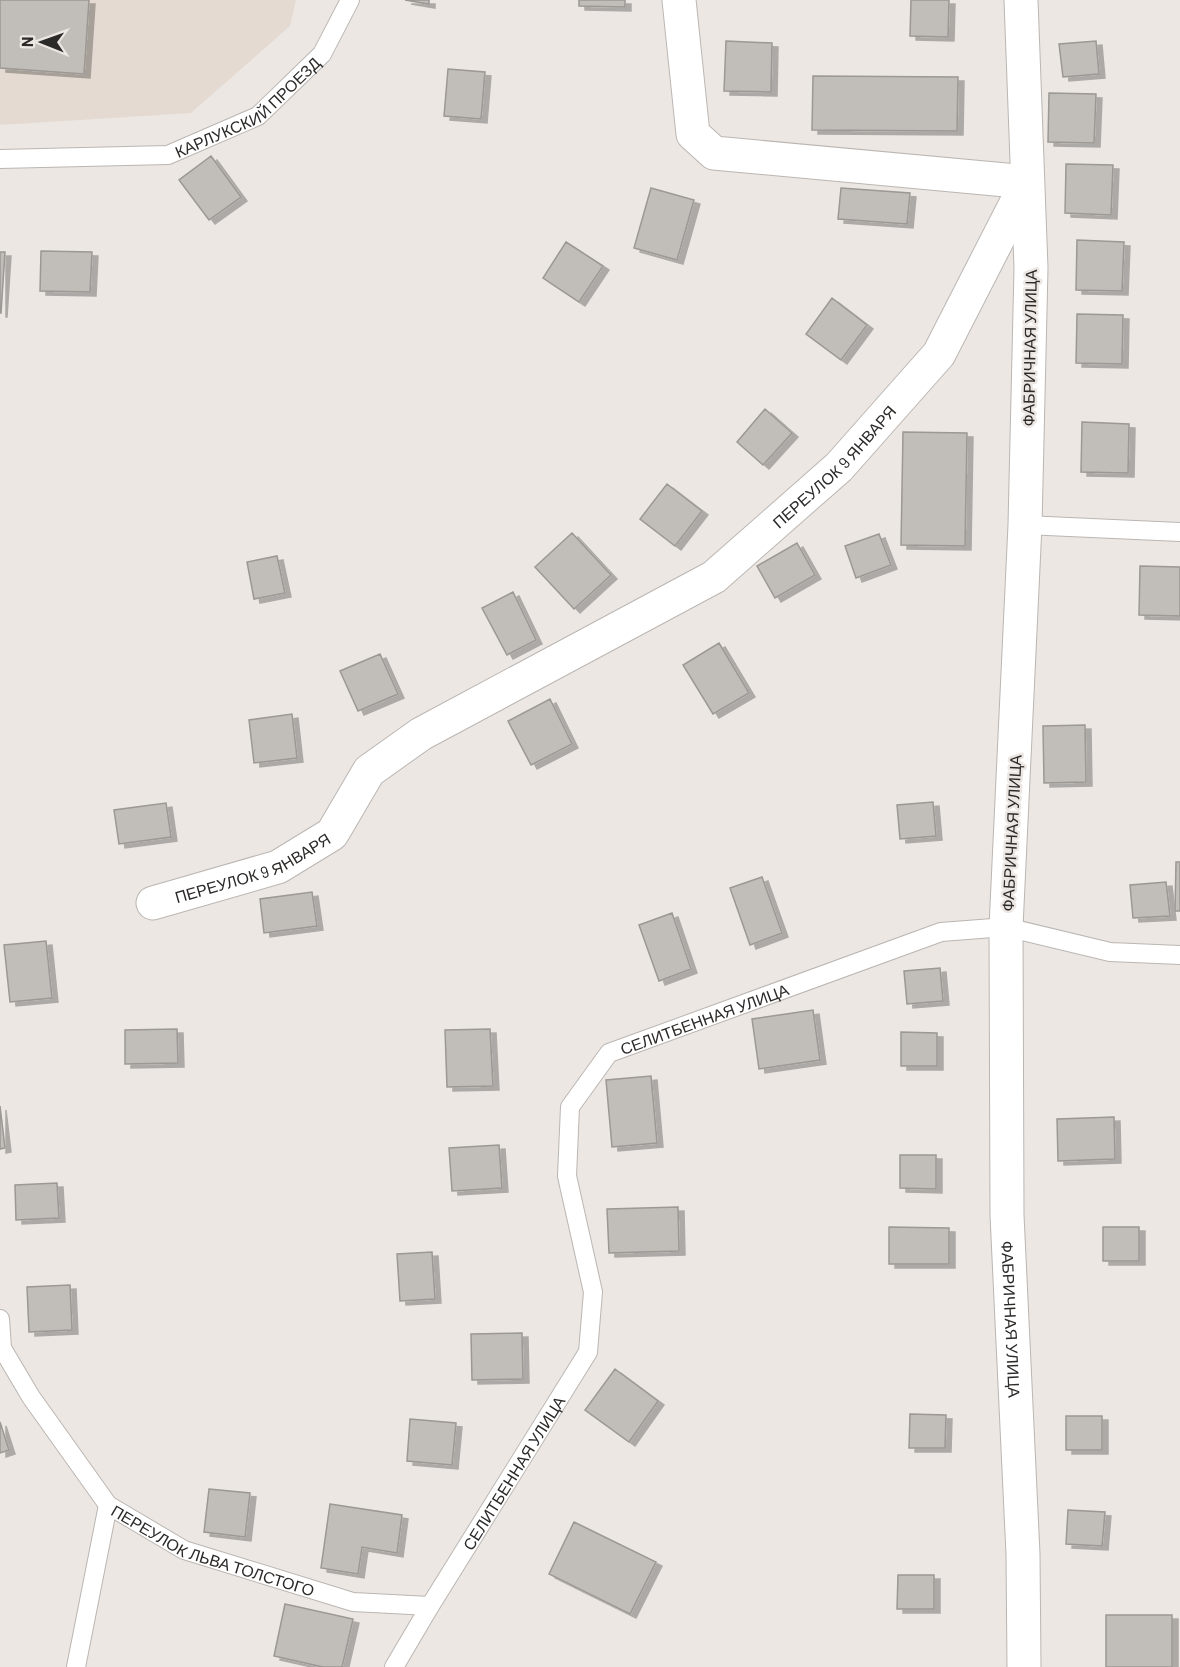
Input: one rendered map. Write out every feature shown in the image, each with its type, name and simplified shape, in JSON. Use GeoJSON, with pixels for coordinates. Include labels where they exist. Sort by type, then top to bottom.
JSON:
{"type":"FeatureCollection","features":[{"type":"Feature","properties":{"kind":"street"},"geometry":{"type":"LineString","coordinates":[[679,0],[693,134],[714,153],[1027,182]]}},
{"type":"Feature","properties":{"kind":"street","name":"ФАБРИЧНАЯ УЛИЦА"},"geometry":{"type":"LineString","coordinates":[[1021,0],[1031,268],[1024,525],[1006,927],[1007,1215],[1023,1554],[1024,1667]]}},
{"type":"Feature","properties":{"kind":"street","name":"ПЕРЕУЛОК 9 ЯНВАРЯ"},"geometry":{"type":"LineString","coordinates":[[153,903],[278,867],[332,834],[369,771],[421,734],[714,577],[839,466],[939,354],[1027,182]]}},
{"type":"Feature","properties":{"kind":"lane","name":"КАРЛУКСКИЙ ПРОЕЗД"},"geometry":{"type":"LineString","coordinates":[[0,159],[168,155],[258,116],[322,54],[350,0]]}},
{"type":"Feature","properties":{"kind":"lane"},"geometry":{"type":"LineString","coordinates":[[1024,525],[1180,532]]}},
{"type":"Feature","properties":{"kind":"lane","name":"СЕЛИТБЕННАЯ УЛИЦА"},"geometry":{"type":"LineString","coordinates":[[394,1667],[588,1352],[593,1292],[567,1176],[570,1107],[609,1053],[941,932],[1006,927],[1110,952],[1180,955]]}},
{"type":"Feature","properties":{"kind":"lane","name":"ПЕРЕУЛОК ЛЬВА ТОЛСТОГО"},"geometry":{"type":"LineString","coordinates":[[0,1319],[2,1348],[32,1397],[108,1505],[184,1550],[353,1602],[430,1606]]}},
{"type":"Feature","properties":{"kind":"lane"},"geometry":{"type":"LineString","coordinates":[[76,1667],[108,1505]]}},
{"type":"Feature","properties":{"kind":"shaded area"},"geometry":{"type":"Polygon","coordinates":[[[0,0],[296,0],[290,26],[191,113],[0,125],[0,0]]]}},
{"type":"Feature","properties":{"kind":"building"},"geometry":{"type":"Polygon","coordinates":[[[0,0],[89,0],[84,74],[0,68],[0,0]]]}},
{"type":"Feature","properties":{"kind":"building"},"geometry":{"type":"Polygon","coordinates":[[[405,0],[429,0],[429,4],[405,0]]]}},
{"type":"Feature","properties":{"kind":"building"},"geometry":{"type":"Polygon","coordinates":[[[579,0],[625,0],[625,7],[579,6],[579,0]]]}},
{"type":"Feature","properties":{"kind":"building"},"geometry":{"type":"Polygon","coordinates":[[[911,0],[949,0],[948,37],[910,36],[911,0]]]}},
{"type":"Feature","properties":{"kind":"building"},"geometry":{"type":"Polygon","coordinates":[[[726,41],[772,43],[771,92],[724,91],[726,41]]]}},
{"type":"Feature","properties":{"kind":"building"},"geometry":{"type":"Polygon","coordinates":[[[1096,41],[1099,74],[1063,77],[1059,44],[1096,41]]]}},
{"type":"Feature","properties":{"kind":"building"},"geometry":{"type":"Polygon","coordinates":[[[448,69],[485,72],[481,119],[444,116],[448,69]]]}},
{"type":"Feature","properties":{"kind":"building"},"geometry":{"type":"Polygon","coordinates":[[[813,76],[958,77],[957,131],[812,130],[813,76]]]}},
{"type":"Feature","properties":{"kind":"building"},"geometry":{"type":"Polygon","coordinates":[[[1049,93],[1096,94],[1094,143],[1048,142],[1049,93]]]}},
{"type":"Feature","properties":{"kind":"building"},"geometry":{"type":"Polygon","coordinates":[[[211,156],[241,197],[209,220],[179,180],[211,156]]]}},
{"type":"Feature","properties":{"kind":"building"},"geometry":{"type":"Polygon","coordinates":[[[1066,164],[1113,165],[1111,215],[1065,213],[1066,164]]]}},
{"type":"Feature","properties":{"kind":"building"},"geometry":{"type":"Polygon","coordinates":[[[651,188],[694,200],[677,260],[634,248],[651,188]]]}},
{"type":"Feature","properties":{"kind":"building"},"geometry":{"type":"Polygon","coordinates":[[[841,188],[910,193],[907,224],[838,219],[841,188]]]}},
{"type":"Feature","properties":{"kind":"building"},"geometry":{"type":"Polygon","coordinates":[[[1077,240],[1124,242],[1122,291],[1076,290],[1077,240]]]}},
{"type":"Feature","properties":{"kind":"building"},"geometry":{"type":"Polygon","coordinates":[[[566,242],[603,266],[579,302],[543,278],[566,242]]]}},
{"type":"Feature","properties":{"kind":"building"},"geometry":{"type":"Polygon","coordinates":[[[41,251],[92,252],[90,292],[40,291],[41,251]]]}},
{"type":"Feature","properties":{"kind":"building"},"geometry":{"type":"Polygon","coordinates":[[[0,252],[5,252],[1,313],[0,313],[0,252]]]}},
{"type":"Feature","properties":{"kind":"building"},"geometry":{"type":"Polygon","coordinates":[[[832,298],[867,325],[841,360],[806,334],[832,298]]]}},
{"type":"Feature","properties":{"kind":"building"},"geometry":{"type":"Polygon","coordinates":[[[1077,314],[1123,315],[1122,364],[1076,363],[1077,314]]]}},
{"type":"Feature","properties":{"kind":"building"},"geometry":{"type":"Polygon","coordinates":[[[765,409],[792,433],[763,465],[737,442],[765,409]]]}},
{"type":"Feature","properties":{"kind":"building"},"geometry":{"type":"Polygon","coordinates":[[[1082,422],[1129,424],[1128,473],[1081,472],[1082,422]]]}},
{"type":"Feature","properties":{"kind":"building"},"geometry":{"type":"Polygon","coordinates":[[[903,432],[967,433],[965,546],[901,545],[903,432]]]}},
{"type":"Feature","properties":{"kind":"building"},"geometry":{"type":"Polygon","coordinates":[[[667,484],[702,511],[675,546],[640,519],[667,484]]]}},
{"type":"Feature","properties":{"kind":"building"},"geometry":{"type":"Polygon","coordinates":[[[572,533],[611,575],[574,609],[535,567],[572,533]]]}},
{"type":"Feature","properties":{"kind":"building"},"geometry":{"type":"Polygon","coordinates":[[[879,534],[891,565],[856,578],[845,546],[879,534]]]}},
{"type":"Feature","properties":{"kind":"building"},"geometry":{"type":"Polygon","coordinates":[[[797,543],[815,575],[775,598],[757,566],[797,543]]]}},
{"type":"Feature","properties":{"kind":"building"},"geometry":{"type":"Polygon","coordinates":[[[277,556],[285,593],[254,599],[247,562],[277,556]]]}},
{"type":"Feature","properties":{"kind":"building"},"geometry":{"type":"Polygon","coordinates":[[[1140,566],[1180,567],[1180,616],[1139,615],[1140,566]]]}},
{"type":"Feature","properties":{"kind":"building"},"geometry":{"type":"Polygon","coordinates":[[[513,592],[536,640],[507,655],[482,608],[513,592]]]}},
{"type":"Feature","properties":{"kind":"building"},"geometry":{"type":"Polygon","coordinates":[[[719,643],[749,693],[713,714],[683,665],[719,643]]]}},
{"type":"Feature","properties":{"kind":"building"},"geometry":{"type":"Polygon","coordinates":[[[380,654],[398,694],[358,711],[340,671],[380,654]]]}},
{"type":"Feature","properties":{"kind":"building"},"geometry":{"type":"Polygon","coordinates":[[[550,699],[572,744],[531,765],[508,721],[550,699]]]}},
{"type":"Feature","properties":{"kind":"building"},"geometry":{"type":"Polygon","coordinates":[[[292,714],[297,758],[254,763],[249,720],[292,714]]]}},
{"type":"Feature","properties":{"kind":"building"},"geometry":{"type":"Polygon","coordinates":[[[1085,725],[1086,782],[1044,783],[1043,726],[1085,725]]]}},
{"type":"Feature","properties":{"kind":"building"},"geometry":{"type":"Polygon","coordinates":[[[933,802],[936,836],[900,839],[897,805],[933,802]]]}},
{"type":"Feature","properties":{"kind":"building"},"geometry":{"type":"Polygon","coordinates":[[[166,803],[171,837],[119,844],[114,810],[166,803]]]}},
{"type":"Feature","properties":{"kind":"building"},"geometry":{"type":"Polygon","coordinates":[[[1176,862],[1180,862],[1180,911],[1175,911],[1176,862]]]}},
{"type":"Feature","properties":{"kind":"building"},"geometry":{"type":"Polygon","coordinates":[[[762,877],[782,933],[750,945],[730,888],[762,877]]]}},
{"type":"Feature","properties":{"kind":"building"},"geometry":{"type":"Polygon","coordinates":[[[1166,882],[1170,916],[1133,918],[1130,885],[1166,882]]]}},
{"type":"Feature","properties":{"kind":"building"},"geometry":{"type":"Polygon","coordinates":[[[312,892],[317,926],[264,933],[260,899],[312,892]]]}},
{"type":"Feature","properties":{"kind":"building"},"geometry":{"type":"Polygon","coordinates":[[[672,913],[691,969],[659,981],[639,925],[672,913]]]}},
{"type":"Feature","properties":{"kind":"building"},"geometry":{"type":"Polygon","coordinates":[[[46,941],[52,998],[10,1002],[4,945],[46,941]]]}},
{"type":"Feature","properties":{"kind":"building"},"geometry":{"type":"Polygon","coordinates":[[[940,968],[943,1001],[907,1004],[904,971],[940,968]]]}},
{"type":"Feature","properties":{"kind":"building"},"geometry":{"type":"Polygon","coordinates":[[[813,1010],[820,1060],[759,1069],[752,1019],[813,1010]]]}},
{"type":"Feature","properties":{"kind":"building"},"geometry":{"type":"Polygon","coordinates":[[[177,1029],[178,1063],[125,1064],[125,1030],[177,1029]]]}},
{"type":"Feature","properties":{"kind":"building"},"geometry":{"type":"Polygon","coordinates":[[[490,1029],[493,1086],[447,1087],[445,1030],[490,1029]]]}},
{"type":"Feature","properties":{"kind":"building"},"geometry":{"type":"Polygon","coordinates":[[[901,1032],[937,1033],[937,1066],[901,1066],[901,1032]]]}},
{"type":"Feature","properties":{"kind":"building"},"geometry":{"type":"Polygon","coordinates":[[[651,1076],[657,1143],[612,1147],[606,1080],[651,1076]]]}},
{"type":"Feature","properties":{"kind":"building"},"geometry":{"type":"Polygon","coordinates":[[[0,1106],[5,1148],[0,1149],[0,1106]]]}},
{"type":"Feature","properties":{"kind":"building"},"geometry":{"type":"Polygon","coordinates":[[[1114,1117],[1115,1159],[1058,1161],[1057,1119],[1114,1117]]]}},
{"type":"Feature","properties":{"kind":"building"},"geometry":{"type":"Polygon","coordinates":[[[499,1145],[502,1188],[452,1191],[449,1148],[499,1145]]]}},
{"type":"Feature","properties":{"kind":"building"},"geometry":{"type":"Polygon","coordinates":[[[900,1155],[936,1155],[936,1189],[900,1188],[900,1155]]]}},
{"type":"Feature","properties":{"kind":"building"},"geometry":{"type":"Polygon","coordinates":[[[57,1183],[59,1218],[16,1220],[15,1185],[57,1183]]]}},
{"type":"Feature","properties":{"kind":"building"},"geometry":{"type":"Polygon","coordinates":[[[678,1207],[679,1251],[609,1253],[607,1209],[678,1207]]]}},
{"type":"Feature","properties":{"kind":"building"},"geometry":{"type":"Polygon","coordinates":[[[889,1227],[949,1228],[949,1264],[889,1264],[889,1227]]]}},
{"type":"Feature","properties":{"kind":"building"},"geometry":{"type":"Polygon","coordinates":[[[1103,1227],[1139,1227],[1139,1261],[1103,1261],[1103,1227]]]}},
{"type":"Feature","properties":{"kind":"building"},"geometry":{"type":"Polygon","coordinates":[[[432,1252],[435,1299],[400,1301],[397,1254],[432,1252]]]}},
{"type":"Feature","properties":{"kind":"building"},"geometry":{"type":"Polygon","coordinates":[[[70,1285],[72,1330],[29,1332],[27,1287],[70,1285]]]}},
{"type":"Feature","properties":{"kind":"building"},"geometry":{"type":"Polygon","coordinates":[[[522,1333],[523,1379],[472,1380],[471,1334],[522,1333]]]}},
{"type":"Feature","properties":{"kind":"building"},"geometry":{"type":"Polygon","coordinates":[[[615,1369],[658,1401],[629,1442],[585,1410],[615,1369]]]}},
{"type":"Feature","properties":{"kind":"building"},"geometry":{"type":"Polygon","coordinates":[[[910,1414],[946,1415],[945,1448],[909,1448],[910,1414]]]}},
{"type":"Feature","properties":{"kind":"building"},"geometry":{"type":"Polygon","coordinates":[[[1066,1416],[1102,1416],[1102,1450],[1066,1450],[1066,1416]]]}},
{"type":"Feature","properties":{"kind":"building"},"geometry":{"type":"Polygon","coordinates":[[[410,1419],[456,1423],[452,1465],[407,1461],[410,1419]]]}},
{"type":"Feature","properties":{"kind":"building"},"geometry":{"type":"Polygon","coordinates":[[[0,1422],[9,1450],[0,1453],[0,1422]]]}},
{"type":"Feature","properties":{"kind":"building"},"geometry":{"type":"Polygon","coordinates":[[[209,1489],[250,1493],[245,1537],[204,1532],[209,1489]]]}},
{"type":"Feature","properties":{"kind":"building"},"geometry":{"type":"Polygon","coordinates":[[[330,1504],[402,1515],[397,1553],[362,1547],[358,1574],[321,1568],[330,1504]]]}},
{"type":"Feature","properties":{"kind":"building"},"geometry":{"type":"Polygon","coordinates":[[[1068,1510],[1105,1512],[1102,1546],[1066,1544],[1068,1510]]]}},
{"type":"Feature","properties":{"kind":"building"},"geometry":{"type":"Polygon","coordinates":[[[574,1522],[656,1562],[630,1614],[549,1574],[574,1522]]]}},
{"type":"Feature","properties":{"kind":"building"},"geometry":{"type":"Polygon","coordinates":[[[898,1575],[934,1575],[934,1609],[897,1609],[898,1575]]]}},
{"type":"Feature","properties":{"kind":"building"},"geometry":{"type":"Polygon","coordinates":[[[285,1604],[353,1619],[342,1667],[323,1667],[274,1656],[285,1604]]]}},
{"type":"Feature","properties":{"kind":"building"},"geometry":{"type":"Polygon","coordinates":[[[1106,1615],[1172,1615],[1172,1667],[1106,1667],[1106,1615]]]}}]}
